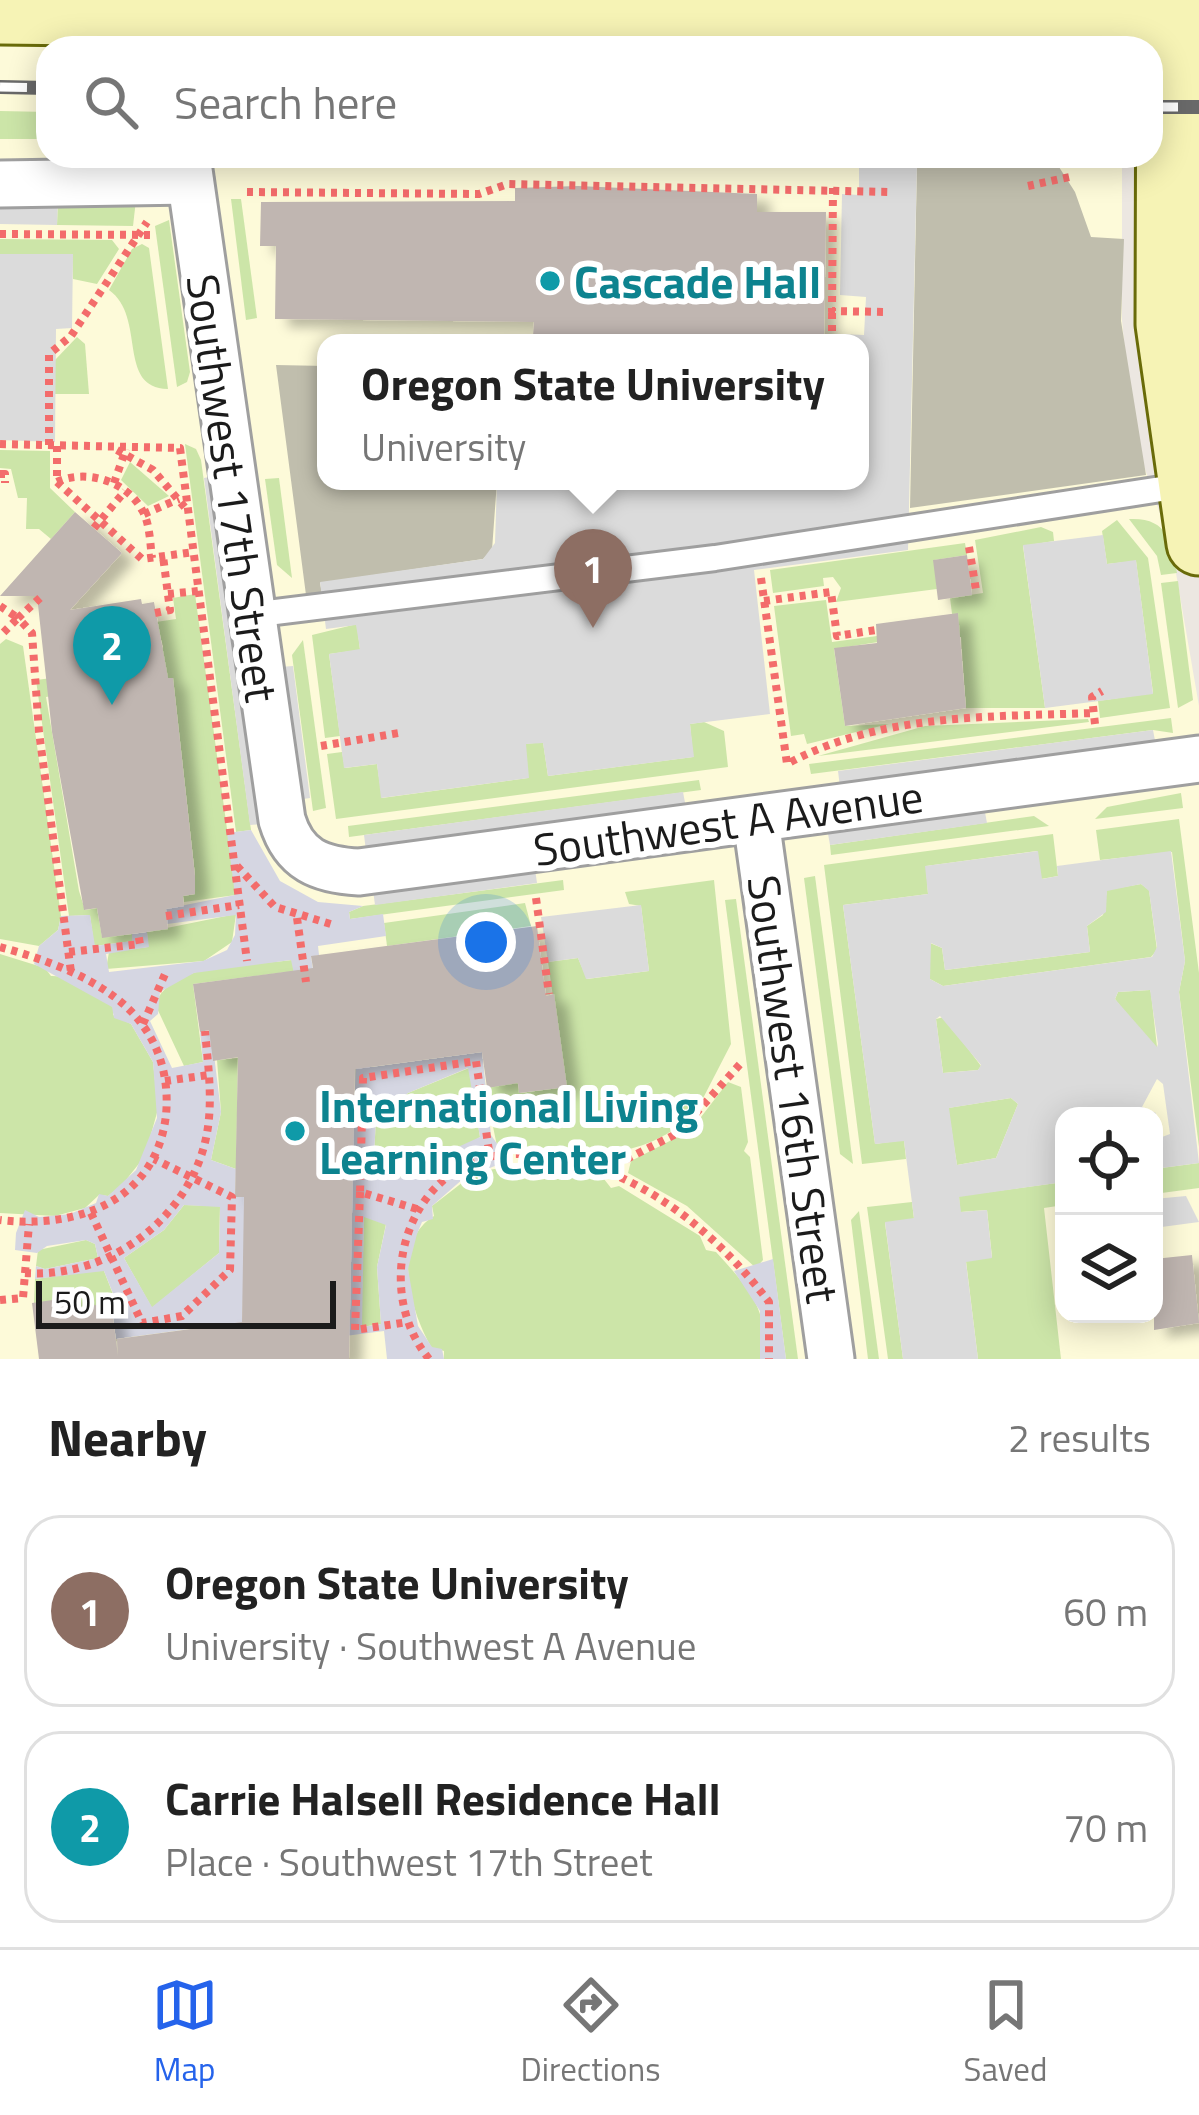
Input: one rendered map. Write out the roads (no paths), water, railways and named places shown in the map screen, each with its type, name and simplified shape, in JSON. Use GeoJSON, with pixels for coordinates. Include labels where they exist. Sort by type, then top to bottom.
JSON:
{"type":"FeatureCollection","features":[{"type":"Feature","properties":{"kind":"street"},"geometry":{"type":"LineString","coordinates":[[0,12],[184,30],[447,8],[1169,13],[1182,207],[1168,324],[1195,514]]}},
{"type":"Feature","properties":{"kind":"street"},"geometry":{"type":"LineString","coordinates":[[0,184],[189,169]]}},
{"type":"Feature","properties":{"kind":"street","name":"Southwest 17th Street"},"geometry":{"type":"LineString","coordinates":[[189,169],[282,820]]}},
{"type":"Feature","properties":{"kind":"street","name":"Southwest A Avenue"},"geometry":{"type":"LineString","coordinates":[[282,820],[288,839],[308,861],[359,872],[1199,759]]}},
{"type":"Feature","properties":{"kind":"street","name":"Southwest 16th Street"},"geometry":{"type":"LineString","coordinates":[[756,820],[832,1359]]}},
{"type":"Feature","properties":{"kind":"lane"},"geometry":{"type":"LineString","coordinates":[[251,615],[965,522],[1195,514]]}},
{"type":"Feature","properties":{"kind":"railway"},"geometry":{"type":"LineString","coordinates":[[0,87],[36,88]]}},
{"type":"Feature","properties":{"kind":"railway"},"geometry":{"type":"LineString","coordinates":[[1163,107],[1199,107]]}},
{"type":"Feature","properties":{"kind":"place","name":"Cascade Hall"},"geometry":{"type":"Point","coordinates":[550,281]}},
{"type":"Feature","properties":{"kind":"place","name":"Oregon State University"},"geometry":{"type":"Point","coordinates":[593,628]}},
{"type":"Feature","properties":{"kind":"place","name":"Carrie Halsell Residence Hall"},"geometry":{"type":"Point","coordinates":[112,705]}},
{"type":"Feature","properties":{"kind":"place","name":"International Living Learning Center"},"geometry":{"type":"Point","coordinates":[295,1131]}}]}
